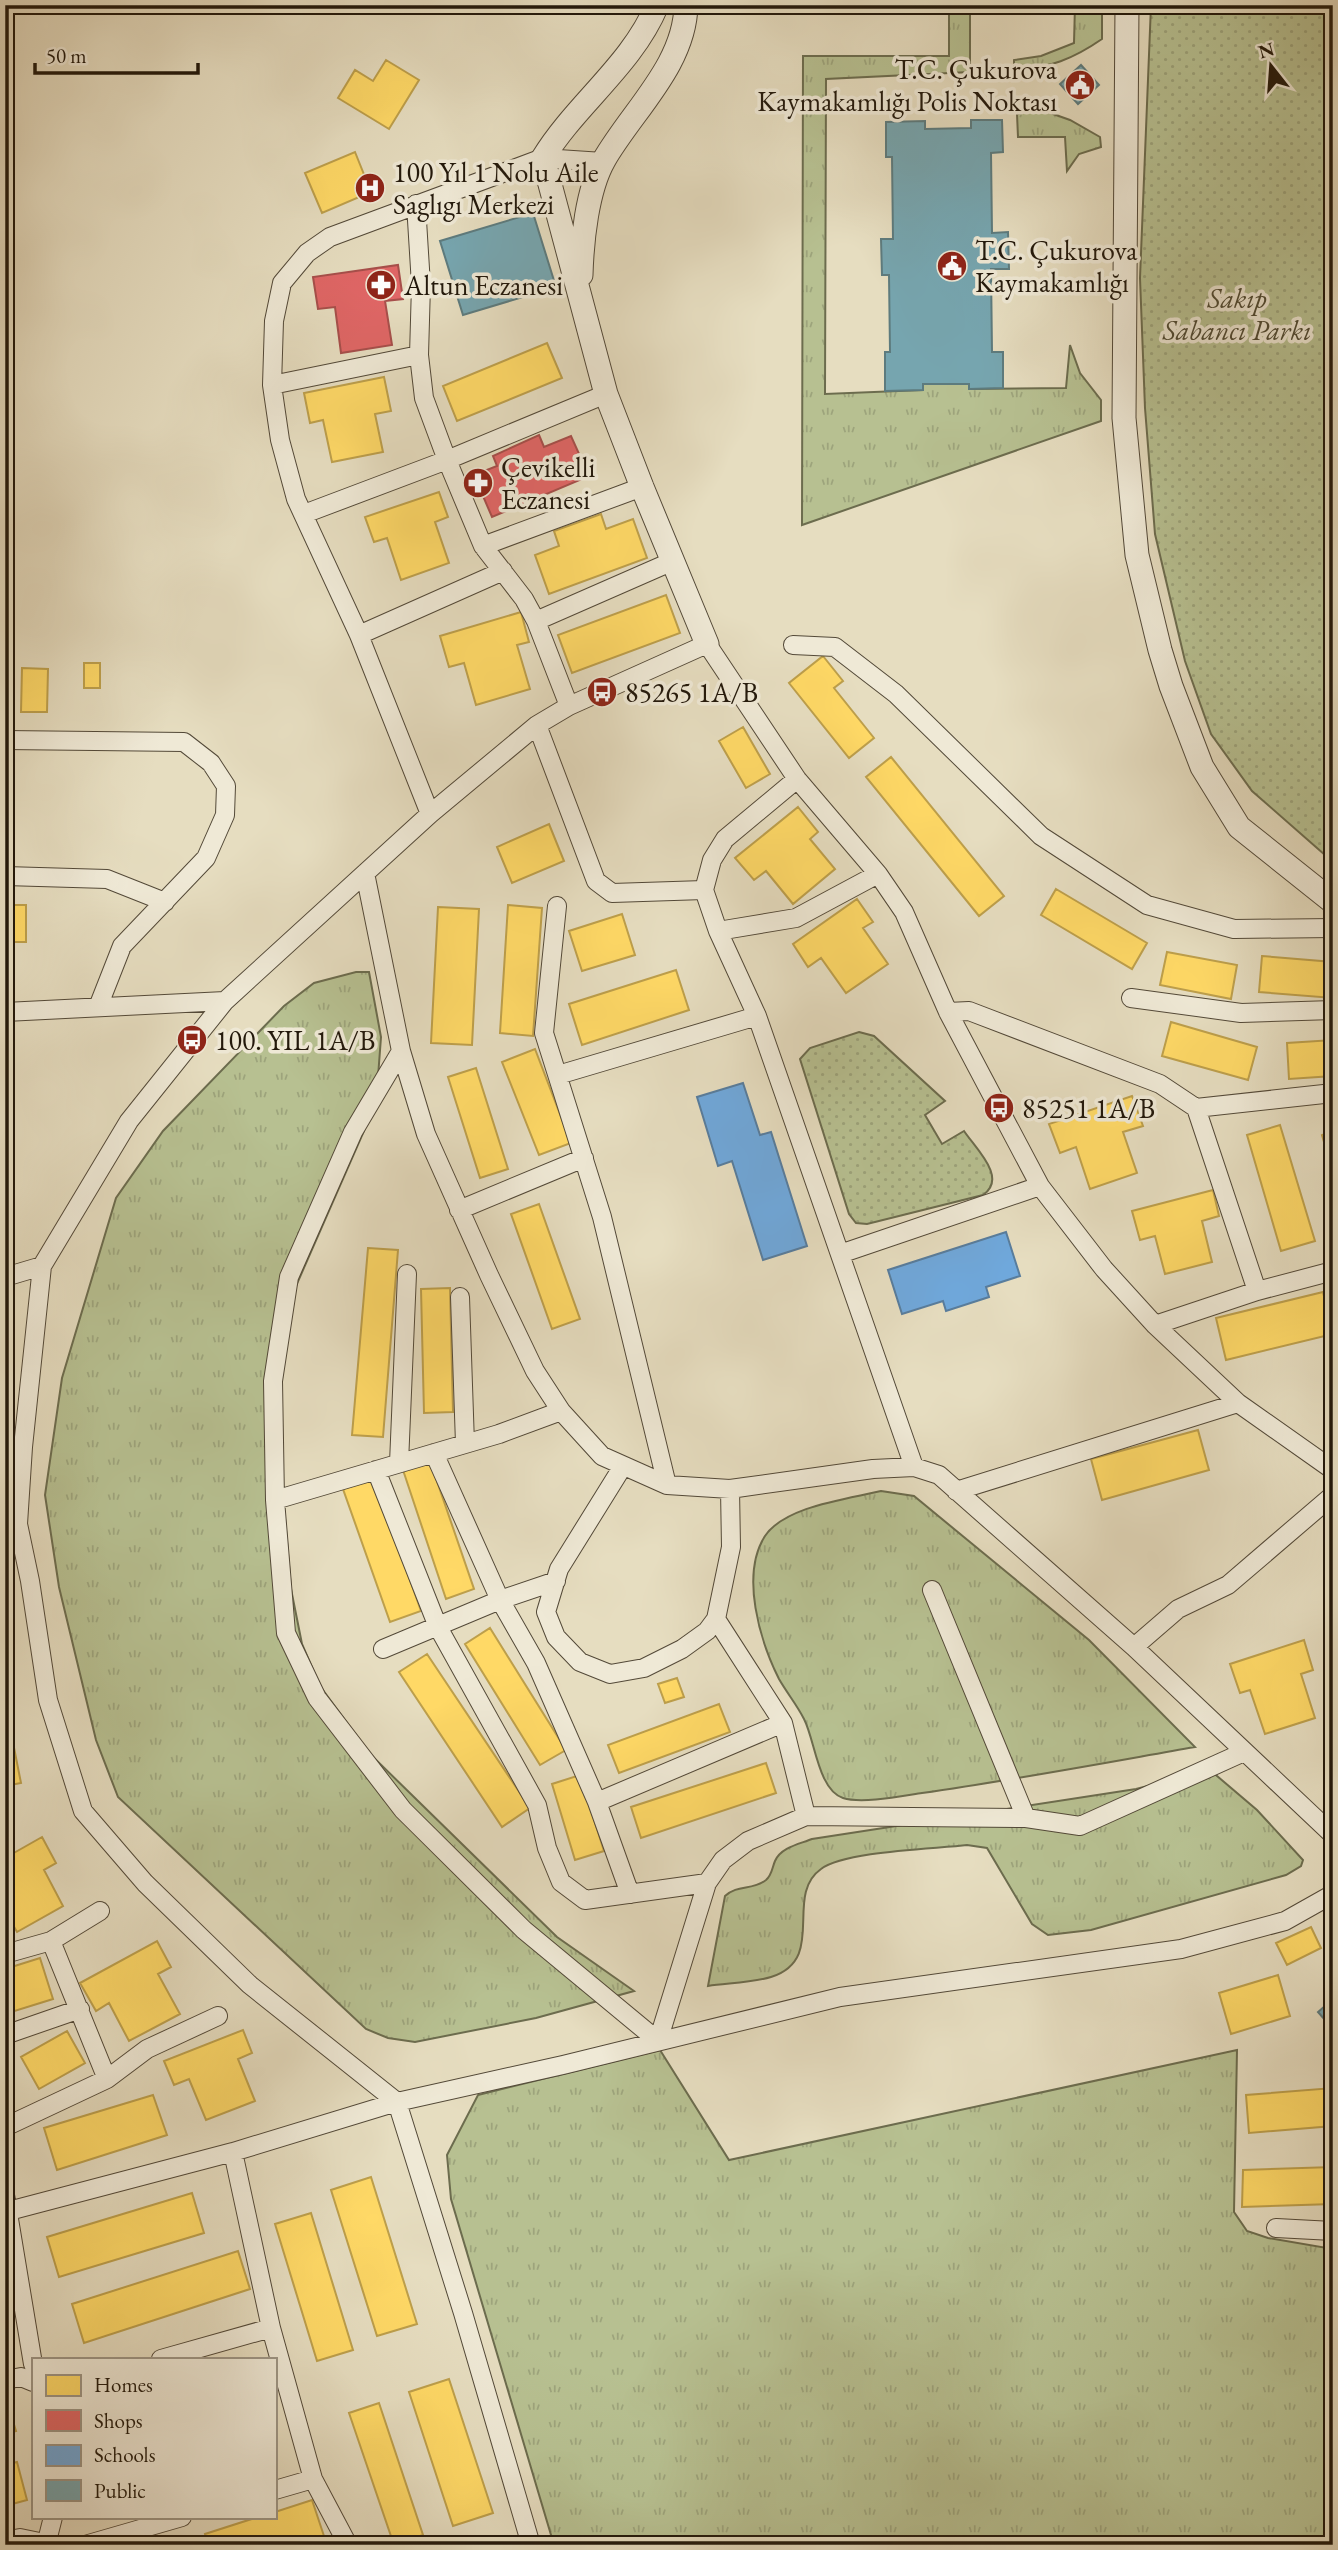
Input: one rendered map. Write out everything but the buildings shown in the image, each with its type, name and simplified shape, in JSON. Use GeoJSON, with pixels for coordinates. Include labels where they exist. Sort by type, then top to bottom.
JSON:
{"type":"FeatureCollection","features":[{"type":"Feature","properties":{"kind":"street"},"geometry":{"type":"LineString","coordinates":[[657,5],[636,44],[558,135],[543,158],[606,394],[707,644],[797,779],[878,874],[904,912],[948,1012],[1040,1186],[1104,1269],[1155,1325],[1238,1403],[1333,1470]]}},
{"type":"Feature","properties":{"kind":"street"},"geometry":{"type":"LineString","coordinates":[[581,296],[585,223],[603,162],[672,59],[686,14],[686,5]]}},
{"type":"Feature","properties":{"kind":"street"},"geometry":{"type":"LineString","coordinates":[[1127,5],[1125,418],[1137,555],[1167,674],[1202,767],[1239,827],[1333,902]]}},
{"type":"Feature","properties":{"kind":"street"},"geometry":{"type":"LineString","coordinates":[[430,814],[359,635],[296,499],[280,440],[272,385],[274,321],[282,283],[307,253],[330,237],[416,204],[543,158],[603,162]]}},
{"type":"Feature","properties":{"kind":"street"},"geometry":{"type":"LineString","coordinates":[[416,204],[421,285],[419,355],[424,398],[483,546],[524,599],[536,621],[569,706]]}},
{"type":"Feature","properties":{"kind":"street"},"geometry":{"type":"LineString","coordinates":[[272,385],[419,355]]}},
{"type":"Feature","properties":{"kind":"street"},"geometry":{"type":"LineString","coordinates":[[304,514],[447,460],[606,394]]}},
{"type":"Feature","properties":{"kind":"street"},"geometry":{"type":"LineString","coordinates":[[483,546],[642,487]]}},
{"type":"Feature","properties":{"kind":"street"},"geometry":{"type":"LineString","coordinates":[[536,621],[673,561]]}},
{"type":"Feature","properties":{"kind":"street"},"geometry":{"type":"LineString","coordinates":[[359,635],[503,571]]}},
{"type":"Feature","properties":{"kind":"street"},"geometry":{"type":"LineString","coordinates":[[531,2545],[397,2102],[250,1985],[145,1883],[83,1811],[48,1700],[30,1581],[18,1524],[23,1447],[41,1266],[129,1121],[225,1001],[430,814],[537,725],[569,706],[707,644]]}},
{"type":"Feature","properties":{"kind":"street"},"geometry":{"type":"LineString","coordinates":[[793,645],[835,647],[896,694],[1041,836],[1147,905],[1234,929],[1333,928]]}},
{"type":"Feature","properties":{"kind":"street"},"geometry":{"type":"LineString","coordinates":[[537,725],[596,881],[612,893],[704,890]]}},
{"type":"Feature","properties":{"kind":"street"},"geometry":{"type":"LineString","coordinates":[[5,740],[184,743],[211,763],[226,786],[225,815],[206,858],[121,946],[98,1007]]}},
{"type":"Feature","properties":{"kind":"street"},"geometry":{"type":"LineString","coordinates":[[797,779],[725,839],[712,860],[704,890],[718,931],[757,1016],[914,1467]]}},
{"type":"Feature","properties":{"kind":"street"},"geometry":{"type":"LineString","coordinates":[[365,873],[401,1051],[426,1134],[536,1371],[561,1411],[602,1456],[667,1485],[730,1489],[873,1469],[914,1467],[939,1475],[1134,1647],[1333,1835]]}},
{"type":"Feature","properties":{"kind":"street"},"geometry":{"type":"LineString","coordinates":[[718,931],[796,918],[878,874]]}},
{"type":"Feature","properties":{"kind":"street"},"geometry":{"type":"LineString","coordinates":[[5,876],[107,879],[165,902]]}},
{"type":"Feature","properties":{"kind":"street"},"geometry":{"type":"LineString","coordinates":[[557,906],[544,1033],[606,1231],[667,1485]]}},
{"type":"Feature","properties":{"kind":"street"},"geometry":{"type":"LineString","coordinates":[[1131,998],[1241,1013],[1333,1010]]}},
{"type":"Feature","properties":{"kind":"street"},"geometry":{"type":"LineString","coordinates":[[6,1012],[225,1001]]}},
{"type":"Feature","properties":{"kind":"street"},"geometry":{"type":"LineString","coordinates":[[948,1012],[969,1011],[1160,1084],[1196,1108],[1257,1291]]}},
{"type":"Feature","properties":{"kind":"street"},"geometry":{"type":"LineString","coordinates":[[558,1076],[757,1016]]}},
{"type":"Feature","properties":{"kind":"street"},"geometry":{"type":"LineString","coordinates":[[401,1051],[353,1132],[289,1277],[273,1381],[275,1500],[286,1633],[317,1698],[403,1810],[524,1930],[658,2042]]}},
{"type":"Feature","properties":{"kind":"street"},"geometry":{"type":"LineString","coordinates":[[1196,1108],[1333,1093]]}},
{"type":"Feature","properties":{"kind":"street"},"geometry":{"type":"LineString","coordinates":[[459,1210],[584,1158]]}},
{"type":"Feature","properties":{"kind":"street"},"geometry":{"type":"LineString","coordinates":[[840,1254],[1040,1186]]}},
{"type":"Feature","properties":{"kind":"street"},"geometry":{"type":"LineString","coordinates":[[5,1277],[41,1266]]}},
{"type":"Feature","properties":{"kind":"street"},"geometry":{"type":"LineString","coordinates":[[1155,1325],[1257,1291],[1333,1271]]}},
{"type":"Feature","properties":{"kind":"street"},"geometry":{"type":"LineString","coordinates":[[399,1463],[407,1274]]}},
{"type":"Feature","properties":{"kind":"street"},"geometry":{"type":"LineString","coordinates":[[460,1297],[465,1444]]}},
{"type":"Feature","properties":{"kind":"street"},"geometry":{"type":"LineString","coordinates":[[956,1491],[1238,1403]]}},
{"type":"Feature","properties":{"kind":"street"},"geometry":{"type":"LineString","coordinates":[[275,1500],[465,1444],[561,1411]]}},
{"type":"Feature","properties":{"kind":"street"},"geometry":{"type":"LineString","coordinates":[[434,1453],[500,1600],[536,1663],[597,1802],[630,1894]]}},
{"type":"Feature","properties":{"kind":"street"},"geometry":{"type":"LineString","coordinates":[[623,1466],[594,1508],[559,1569],[546,1612],[556,1637],[580,1662],[610,1674],[644,1668],[682,1650],[707,1632],[716,1619],[731,1547],[730,1489]]}},
{"type":"Feature","properties":{"kind":"street"},"geometry":{"type":"LineString","coordinates":[[376,1470],[439,1627],[537,1805],[547,1848],[561,1882],[585,1900],[707,1883]]}},
{"type":"Feature","properties":{"kind":"street"},"geometry":{"type":"LineString","coordinates":[[1134,1647],[1178,1609],[1228,1585],[1333,1495]]}},
{"type":"Feature","properties":{"kind":"street"},"geometry":{"type":"LineString","coordinates":[[383,1649],[500,1600],[556,1581]]}},
{"type":"Feature","properties":{"kind":"street"},"geometry":{"type":"LineString","coordinates":[[932,1590],[1026,1818]]}},
{"type":"Feature","properties":{"kind":"street"},"geometry":{"type":"LineString","coordinates":[[716,1619],[783,1723],[806,1816]]}},
{"type":"Feature","properties":{"kind":"street"},"geometry":{"type":"LineString","coordinates":[[597,1802],[783,1723]]}},
{"type":"Feature","properties":{"kind":"street"},"geometry":{"type":"LineString","coordinates":[[658,2042],[707,1883],[723,1860],[748,1841],[806,1816],[1026,1818],[1080,1826],[1244,1752]]}},
{"type":"Feature","properties":{"kind":"street"},"geometry":{"type":"LineString","coordinates":[[32,2358],[6,2206],[233,2152],[397,2102],[839,1997],[1181,1949],[1284,1921],[1333,1894]]}},
{"type":"Feature","properties":{"kind":"street"},"geometry":{"type":"LineString","coordinates":[[5,1955],[51,1941],[100,1911]]}},
{"type":"Feature","properties":{"kind":"street"},"geometry":{"type":"LineString","coordinates":[[51,1941],[107,2079]]}},
{"type":"Feature","properties":{"kind":"street"},"geometry":{"type":"LineString","coordinates":[[5,2035],[80,2009]]}},
{"type":"Feature","properties":{"kind":"street"},"geometry":{"type":"LineString","coordinates":[[5,2127],[107,2079],[147,2049],[218,2016]]}},
{"type":"Feature","properties":{"kind":"street"},"geometry":{"type":"LineString","coordinates":[[233,2152],[271,2329],[313,2479],[348,2545]]}},
{"type":"Feature","properties":{"kind":"street"},"geometry":{"type":"LineString","coordinates":[[1276,2228],[1333,2231]]}},
{"type":"Feature","properties":{"kind":"street"},"geometry":{"type":"LineString","coordinates":[[165,2358],[271,2329]]}},
{"type":"Feature","properties":{"kind":"street"},"geometry":{"type":"LineString","coordinates":[[5,2379],[21,2376],[32,2382]]}},
{"type":"Feature","properties":{"kind":"street"},"geometry":{"type":"LineString","coordinates":[[276,2490],[313,2479]]}},
{"type":"Feature","properties":{"kind":"street"},"geometry":{"type":"LineString","coordinates":[[5,2541],[20,2538],[49,2544],[53,2518]]}},
{"type":"Feature","properties":{"kind":"street"},"geometry":{"type":"LineString","coordinates":[[85,2545],[179,2518]]}},
{"type":"Feature","properties":{"kind":"green space"},"geometry":{"type":"Polygon","coordinates":[[[949,5],[970,5],[970,72],[826,79],[825,394],[923,390],[923,384],[969,384],[969,389],[1066,388],[1070,345],[1080,373],[1101,400],[1101,421],[802,525],[803,56],[949,56],[949,5]]]}},
{"type":"Feature","properties":{"kind":"green space"},"geometry":{"type":"Polygon","coordinates":[[[1075,5],[1102,5],[1102,39],[1061,61],[1014,70],[1014,60],[1041,56],[1074,43],[1075,5]]]}},
{"type":"Feature","properties":{"kind":"green space","name":"Sakıp Sabancı Parkı"},"geometry":{"type":"Polygon","coordinates":[[[1151,5],[1333,5],[1333,862],[1252,791],[1211,734],[1185,661],[1155,534],[1145,408],[1140,278],[1151,5]]]}},
{"type":"Feature","properties":{"kind":"green space"},"geometry":{"type":"Polygon","coordinates":[[[1039,109],[1070,120],[1100,137],[1101,147],[1079,154],[1067,171],[1065,137],[1018,137],[1017,114],[1039,109]]]}},
{"type":"Feature","properties":{"kind":"green space"},"geometry":{"type":"Polygon","coordinates":[[[356,972],[369,972],[381,1037],[378,1077],[364,1131],[278,1327],[278,1436],[291,1589],[302,1644],[320,1686],[370,1754],[557,1937],[634,1991],[536,2018],[415,2042],[388,2038],[366,2029],[118,1797],[96,1740],[59,1587],[45,1495],[62,1378],[116,1198],[163,1131],[284,1006],[314,983],[356,972]]]}},
{"type":"Feature","properties":{"kind":"green space"},"geometry":{"type":"Polygon","coordinates":[[[859,1032],[874,1036],[945,1101],[925,1115],[942,1144],[964,1131],[982,1155],[992,1180],[990,1188],[983,1195],[867,1224],[856,1223],[849,1214],[800,1059],[810,1048],[859,1032]]]}},
{"type":"Feature","properties":{"kind":"green space"},"geometry":{"type":"Polygon","coordinates":[[[881,1491],[914,1496],[1089,1640],[1195,1747],[871,1800],[851,1800],[835,1793],[823,1775],[804,1719],[779,1679],[765,1646],[753,1588],[754,1569],[765,1536],[787,1517],[818,1505],[881,1491]]]}},
{"type":"Feature","properties":{"kind":"green space"},"geometry":{"type":"Polygon","coordinates":[[[1210,1770],[1257,1810],[1303,1860],[1301,1866],[1286,1875],[1091,1930],[1048,1935],[1032,1924],[987,1848],[967,1845],[849,1858],[821,1869],[810,1881],[805,1895],[802,1942],[798,1956],[788,1968],[763,1979],[708,1986],[725,1896],[766,1880],[778,1856],[791,1847],[812,1839],[1136,1789],[1210,1770]]]}},
{"type":"Feature","properties":{"kind":"green space"},"geometry":{"type":"Polygon","coordinates":[[[660,2050],[729,2160],[1237,2050],[1234,2212],[1247,2231],[1268,2238],[1333,2249],[1333,2545],[554,2545],[451,2199],[447,2155],[478,2095],[660,2050]]]}},
{"type":"Feature","properties":{"kind":"place","name":"T.C. Çukurova Kaymakamlığı Polis Noktası"},"geometry":{"type":"Point","coordinates":[1080,85]}},
{"type":"Feature","properties":{"kind":"place","name":"100 Yıl 1 Nolu Aile Saglıgı Merkezi"},"geometry":{"type":"Point","coordinates":[370,188]}},
{"type":"Feature","properties":{"kind":"place","name":"T.C. Çukurova Kaymakamlığı"},"geometry":{"type":"Point","coordinates":[952,266]}},
{"type":"Feature","properties":{"kind":"place","name":"Altun Eczanesi"},"geometry":{"type":"Point","coordinates":[381,285]}},
{"type":"Feature","properties":{"kind":"place","name":"Çevikelli Eczanesi"},"geometry":{"type":"Point","coordinates":[478,483]}},
{"type":"Feature","properties":{"kind":"place","name":"85265 1A/B"},"geometry":{"type":"Point","coordinates":[602,692]}},
{"type":"Feature","properties":{"kind":"place","name":"100. YIL 1A/B"},"geometry":{"type":"Point","coordinates":[192,1040]}},
{"type":"Feature","properties":{"kind":"place","name":"85251 1A/B"},"geometry":{"type":"Point","coordinates":[999,1108]}}]}
